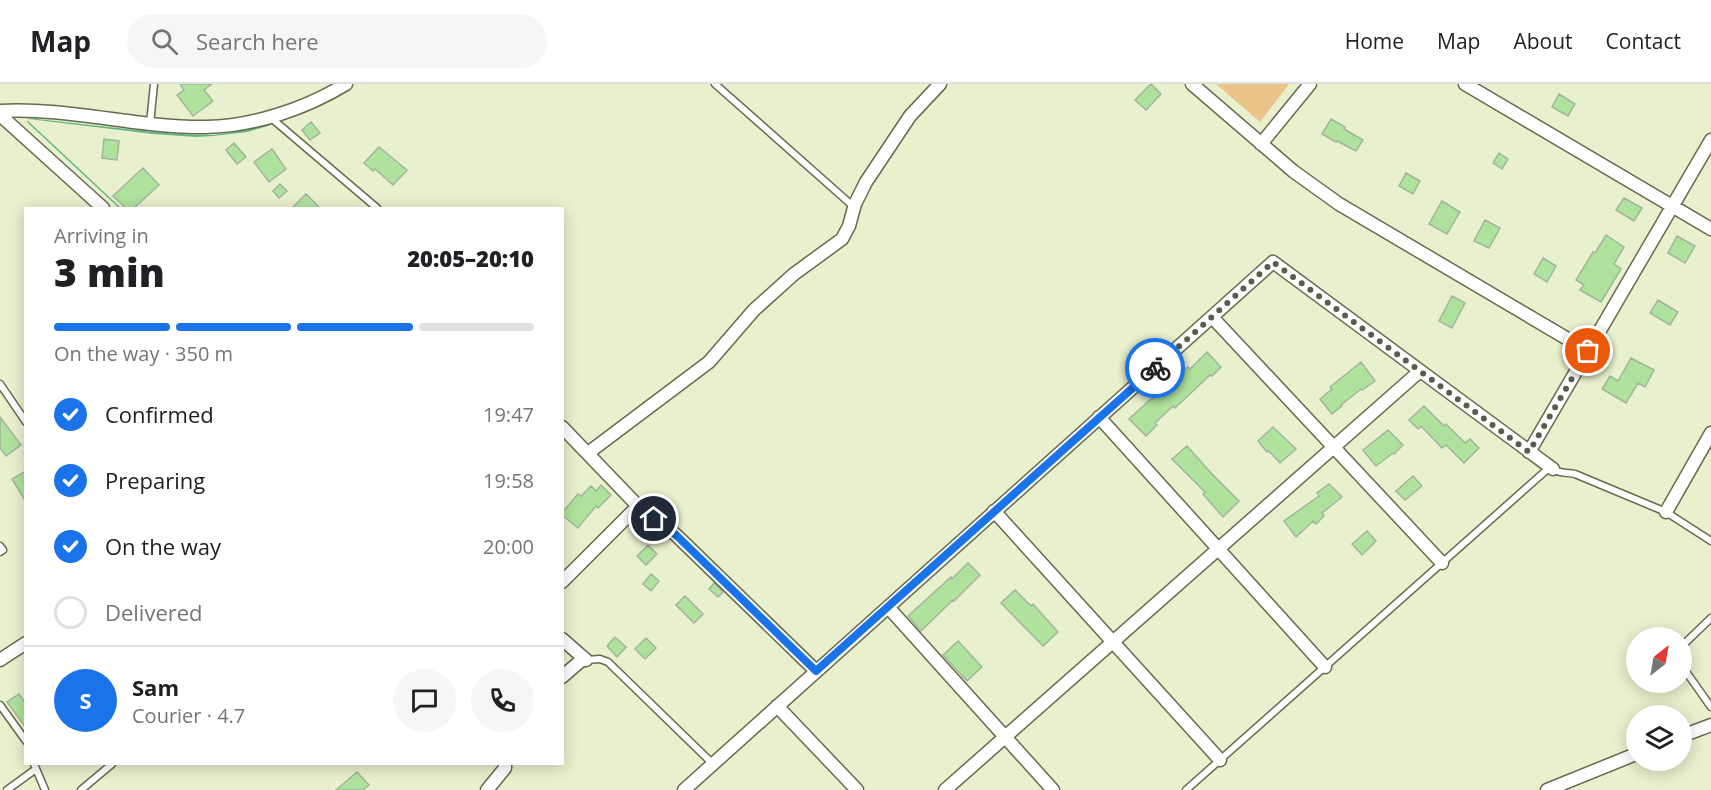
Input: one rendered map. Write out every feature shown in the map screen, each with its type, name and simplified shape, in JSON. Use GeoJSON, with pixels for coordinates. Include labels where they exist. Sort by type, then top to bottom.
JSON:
{"type":"FeatureCollection","features":[{"type":"Feature","properties":{"kind":"street"},"geometry":{"type":"LineString","coordinates":[[0,113],[28,110],[48,111],[150,124],[206,127],[239,124],[270,117],[304,105],[346,84]]}},
{"type":"Feature","properties":{"kind":"street"},"geometry":{"type":"LineString","coordinates":[[588,453],[709,362],[754,310],[794,274],[842,239],[866,182],[910,116],[940,84]]}},
{"type":"Feature","properties":{"kind":"street"},"geometry":{"type":"LineString","coordinates":[[1192,84],[1293,171],[1339,204],[1588,351]]}},
{"type":"Feature","properties":{"kind":"street"},"geometry":{"type":"LineString","coordinates":[[1261,144],[1310,84]]}},
{"type":"Feature","properties":{"kind":"street"},"geometry":{"type":"LineString","coordinates":[[1465,84],[1711,229]]}},
{"type":"Feature","properties":{"kind":"street"},"geometry":{"type":"LineString","coordinates":[[0,113],[102,207]]}},
{"type":"Feature","properties":{"kind":"street"},"geometry":{"type":"LineString","coordinates":[[1529,452],[1711,140]]}},
{"type":"Feature","properties":{"kind":"street"},"geometry":{"type":"LineString","coordinates":[[684,790],[1273,262],[1551,468]]}},
{"type":"Feature","properties":{"kind":"street"},"geometry":{"type":"LineString","coordinates":[[1212,317],[1442,563]]}},
{"type":"Feature","properties":{"kind":"street"},"geometry":{"type":"LineString","coordinates":[[945,790],[1420,371]]}},
{"type":"Feature","properties":{"kind":"street"},"geometry":{"type":"LineString","coordinates":[[1099,417],[1325,667]]}},
{"type":"Feature","properties":{"kind":"street"},"geometry":{"type":"LineString","coordinates":[[564,429],[638,506],[676,535],[816,671]]}},
{"type":"Feature","properties":{"kind":"street"},"geometry":{"type":"LineString","coordinates":[[1666,512],[1711,433]]}},
{"type":"Feature","properties":{"kind":"street"},"geometry":{"type":"LineString","coordinates":[[564,580],[638,506]]}},
{"type":"Feature","properties":{"kind":"street"},"geometry":{"type":"LineString","coordinates":[[994,512],[1220,760]]}},
{"type":"Feature","properties":{"kind":"street"},"geometry":{"type":"LineString","coordinates":[[888,607],[1053,790]]}},
{"type":"Feature","properties":{"kind":"street"},"geometry":{"type":"LineString","coordinates":[[564,641],[585,659],[564,675]]}},
{"type":"Feature","properties":{"kind":"street"},"geometry":{"type":"LineString","coordinates":[[0,660],[24,644]]}},
{"type":"Feature","properties":{"kind":"street"},"geometry":{"type":"LineString","coordinates":[[777,706],[857,790]]}},
{"type":"Feature","properties":{"kind":"street"},"geometry":{"type":"LineString","coordinates":[[1692,732],[1711,724]]}},
{"type":"Feature","properties":{"kind":"street"},"geometry":{"type":"LineString","coordinates":[[1547,790],[1626,758]]}},
{"type":"Feature","properties":{"kind":"street"},"geometry":{"type":"LineString","coordinates":[[487,790],[505,765]]}},
{"type":"Feature","properties":{"kind":"lane"},"geometry":{"type":"LineString","coordinates":[[150,124],[154,84]]}},
{"type":"Feature","properties":{"kind":"lane"},"geometry":{"type":"LineString","coordinates":[[716,84],[855,208]]}},
{"type":"Feature","properties":{"kind":"lane"},"geometry":{"type":"LineString","coordinates":[[270,117],[376,207]]}},
{"type":"Feature","properties":{"kind":"lane"},"geometry":{"type":"LineString","coordinates":[[0,384],[24,419]]}},
{"type":"Feature","properties":{"kind":"lane"},"geometry":{"type":"LineString","coordinates":[[1186,790],[1551,468],[1559,472],[1575,474],[1666,512],[1711,541]]}},
{"type":"Feature","properties":{"kind":"lane"},"geometry":{"type":"LineString","coordinates":[[0,546],[3,550],[0,552]]}},
{"type":"Feature","properties":{"kind":"lane"},"geometry":{"type":"LineString","coordinates":[[1692,636],[1711,618]]}},
{"type":"Feature","properties":{"kind":"lane"},"geometry":{"type":"LineString","coordinates":[[585,659],[600,659],[608,662],[713,764]]}},
{"type":"Feature","properties":{"kind":"lane"},"geometry":{"type":"LineString","coordinates":[[1692,680],[1711,707]]}},
{"type":"Feature","properties":{"kind":"lane"},"geometry":{"type":"LineString","coordinates":[[0,705],[24,738]]}},
{"type":"Feature","properties":{"kind":"lane"},"geometry":{"type":"LineString","coordinates":[[81,790],[111,765]]}},
{"type":"Feature","properties":{"kind":"lane"},"geometry":{"type":"LineString","coordinates":[[7,790],[35,766],[45,790]]}},
{"type":"Feature","properties":{"kind":"shaded area"},"geometry":{"type":"Polygon","coordinates":[[[1216,84],[1289,84],[1260,122],[1216,84]]]}},
{"type":"Feature","properties":{"kind":"shaded area"},"geometry":{"type":"Polygon","coordinates":[[[28,118],[194,135],[213,135],[271,125],[247,132],[196,137],[153,134],[28,118]]]}},
{"type":"Feature","properties":{"kind":"shaded area"},"geometry":{"type":"Polygon","coordinates":[[[28,121],[120,207],[118,207],[28,121]]]}},
{"type":"Feature","properties":{"kind":"building"},"geometry":{"type":"Polygon","coordinates":[[[180,84],[212,84],[204,90],[213,101],[193,116],[177,95],[184,90],[180,84]]]}},
{"type":"Feature","properties":{"kind":"building"},"geometry":{"type":"Polygon","coordinates":[[[1151,84],[1161,94],[1146,110],[1135,100],[1151,84]]]}},
{"type":"Feature","properties":{"kind":"building"},"geometry":{"type":"Polygon","coordinates":[[[1559,94],[1575,104],[1568,116],[1552,107],[1559,94]]]}},
{"type":"Feature","properties":{"kind":"building"},"geometry":{"type":"Polygon","coordinates":[[[1331,119],[1363,140],[1356,151],[1322,134],[1331,119]]]}},
{"type":"Feature","properties":{"kind":"building"},"geometry":{"type":"Polygon","coordinates":[[[311,122],[320,133],[310,140],[302,130],[311,122]]]}},
{"type":"Feature","properties":{"kind":"building"},"geometry":{"type":"Polygon","coordinates":[[[104,139],[119,141],[117,160],[102,158],[104,139]]]}},
{"type":"Feature","properties":{"kind":"building"},"geometry":{"type":"Polygon","coordinates":[[[234,143],[246,157],[237,164],[226,150],[234,143]]]}},
{"type":"Feature","properties":{"kind":"building"},"geometry":{"type":"Polygon","coordinates":[[[379,147],[407,170],[393,185],[375,169],[373,171],[364,163],[379,147]]]}},
{"type":"Feature","properties":{"kind":"building"},"geometry":{"type":"Polygon","coordinates":[[[272,149],[286,169],[269,182],[254,162],[272,149]]]}},
{"type":"Feature","properties":{"kind":"building"},"geometry":{"type":"Polygon","coordinates":[[[1499,153],[1508,159],[1502,169],[1493,163],[1499,153]]]}},
{"type":"Feature","properties":{"kind":"building"},"geometry":{"type":"Polygon","coordinates":[[[143,168],[159,185],[135,207],[125,207],[113,196],[143,168]]]}},
{"type":"Feature","properties":{"kind":"building"},"geometry":{"type":"Polygon","coordinates":[[[1406,173],[1420,181],[1413,194],[1399,186],[1406,173]]]}},
{"type":"Feature","properties":{"kind":"building"},"geometry":{"type":"Polygon","coordinates":[[[280,184],[287,191],[279,198],[273,191],[280,184]]]}},
{"type":"Feature","properties":{"kind":"building"},"geometry":{"type":"Polygon","coordinates":[[[306,194],[319,207],[293,207],[306,194]]]}},
{"type":"Feature","properties":{"kind":"building"},"geometry":{"type":"Polygon","coordinates":[[[1624,198],[1642,208],[1634,221],[1616,210],[1624,198]]]}},
{"type":"Feature","properties":{"kind":"building"},"geometry":{"type":"Polygon","coordinates":[[[1442,201],[1460,212],[1447,234],[1429,224],[1442,201]]]}},
{"type":"Feature","properties":{"kind":"building"},"geometry":{"type":"Polygon","coordinates":[[[1485,220],[1500,228],[1489,248],[1474,241],[1485,220]]]}},
{"type":"Feature","properties":{"kind":"building"},"geometry":{"type":"Polygon","coordinates":[[[1606,235],[1624,247],[1614,264],[1621,269],[1601,302],[1580,290],[1584,285],[1576,280],[1606,235]]]}},
{"type":"Feature","properties":{"kind":"building"},"geometry":{"type":"Polygon","coordinates":[[[1677,236],[1695,246],[1685,263],[1668,253],[1677,236]]]}},
{"type":"Feature","properties":{"kind":"building"},"geometry":{"type":"Polygon","coordinates":[[[1543,258],[1556,266],[1547,282],[1534,274],[1543,258]]]}},
{"type":"Feature","properties":{"kind":"building"},"geometry":{"type":"Polygon","coordinates":[[[1452,296],[1465,303],[1452,328],[1439,321],[1452,296]]]}},
{"type":"Feature","properties":{"kind":"building"},"geometry":{"type":"Polygon","coordinates":[[[1658,300],[1678,312],[1670,325],[1650,313],[1658,300]]]}},
{"type":"Feature","properties":{"kind":"building"},"geometry":{"type":"Polygon","coordinates":[[[1207,352],[1221,367],[1175,408],[1173,406],[1155,423],[1157,425],[1146,436],[1129,419],[1188,367],[1190,369],[1207,352]]]}},
{"type":"Feature","properties":{"kind":"building"},"geometry":{"type":"Polygon","coordinates":[[[1631,358],[1654,370],[1645,387],[1638,383],[1626,403],[1602,389],[1610,376],[1618,381],[1631,358]]]}},
{"type":"Feature","properties":{"kind":"building"},"geometry":{"type":"Polygon","coordinates":[[[1361,362],[1375,381],[1361,389],[1332,414],[1320,399],[1332,389],[1330,387],[1361,362]]]}},
{"type":"Feature","properties":{"kind":"building"},"geometry":{"type":"Polygon","coordinates":[[[1424,406],[1465,443],[1470,439],[1479,448],[1464,463],[1446,445],[1442,448],[1421,426],[1418,429],[1409,420],[1424,406]]]}},
{"type":"Feature","properties":{"kind":"building"},"geometry":{"type":"Polygon","coordinates":[[[0,417],[21,445],[6,456],[0,448],[0,417]]]}},
{"type":"Feature","properties":{"kind":"building"},"geometry":{"type":"Polygon","coordinates":[[[1273,427],[1296,449],[1280,463],[1258,441],[1273,427]]]}},
{"type":"Feature","properties":{"kind":"building"},"geometry":{"type":"Polygon","coordinates":[[[1388,430],[1403,445],[1376,466],[1363,450],[1388,430]]]}},
{"type":"Feature","properties":{"kind":"building"},"geometry":{"type":"Polygon","coordinates":[[[1187,446],[1239,501],[1223,517],[1203,494],[1205,492],[1172,459],[1187,446]]]}},
{"type":"Feature","properties":{"kind":"building"},"geometry":{"type":"Polygon","coordinates":[[[24,472],[24,499],[12,479],[24,472]]]}},
{"type":"Feature","properties":{"kind":"building"},"geometry":{"type":"Polygon","coordinates":[[[1413,476],[1422,486],[1405,500],[1396,491],[1413,476]]]}},
{"type":"Feature","properties":{"kind":"building"},"geometry":{"type":"Polygon","coordinates":[[[1329,484],[1342,497],[1322,513],[1324,516],[1316,524],[1313,521],[1296,537],[1284,521],[1319,496],[1317,493],[1329,484]]]}},
{"type":"Feature","properties":{"kind":"building"},"geometry":{"type":"Polygon","coordinates":[[[601,485],[611,495],[598,508],[596,506],[578,528],[564,517],[564,511],[578,494],[581,496],[591,486],[596,491],[601,485]]]}},
{"type":"Feature","properties":{"kind":"building"},"geometry":{"type":"Polygon","coordinates":[[[1367,531],[1376,541],[1362,555],[1352,544],[1367,531]]]}},
{"type":"Feature","properties":{"kind":"building"},"geometry":{"type":"Polygon","coordinates":[[[648,545],[657,554],[646,565],[637,556],[648,545]]]}},
{"type":"Feature","properties":{"kind":"building"},"geometry":{"type":"Polygon","coordinates":[[[968,563],[980,575],[921,631],[908,616],[968,563]]]}},
{"type":"Feature","properties":{"kind":"building"},"geometry":{"type":"Polygon","coordinates":[[[651,574],[659,581],[651,591],[643,584],[651,574]]]}},
{"type":"Feature","properties":{"kind":"building"},"geometry":{"type":"Polygon","coordinates":[[[714,583],[723,592],[718,597],[709,589],[714,583]]]}},
{"type":"Feature","properties":{"kind":"building"},"geometry":{"type":"Polygon","coordinates":[[[1015,590],[1031,606],[1033,604],[1058,632],[1043,646],[1001,603],[1015,590]]]}},
{"type":"Feature","properties":{"kind":"building"},"geometry":{"type":"Polygon","coordinates":[[[685,596],[703,614],[694,623],[676,605],[685,596]]]}},
{"type":"Feature","properties":{"kind":"building"},"geometry":{"type":"Polygon","coordinates":[[[615,637],[626,647],[617,657],[607,646],[615,637]]]}},
{"type":"Feature","properties":{"kind":"building"},"geometry":{"type":"Polygon","coordinates":[[[646,638],[656,648],[645,659],[635,649],[646,638]]]}},
{"type":"Feature","properties":{"kind":"building"},"geometry":{"type":"Polygon","coordinates":[[[958,641],[982,667],[967,681],[943,655],[958,641]]]}},
{"type":"Feature","properties":{"kind":"building"},"geometry":{"type":"Polygon","coordinates":[[[19,694],[24,701],[24,725],[7,702],[19,694]]]}},
{"type":"Feature","properties":{"kind":"building"},"geometry":{"type":"Polygon","coordinates":[[[357,772],[369,785],[363,790],[336,790],[357,772]]]}},
{"type":"Feature","properties":{"kind":"way so far"},"geometry":{"type":"LineString","coordinates":[[1155,368],[1273,262],[1529,452],[1588,351]]}},
{"type":"Feature","properties":{"kind":"route"},"geometry":{"type":"LineString","coordinates":[[654,519],[676,535],[816,671],[1155,368]]}}]}
